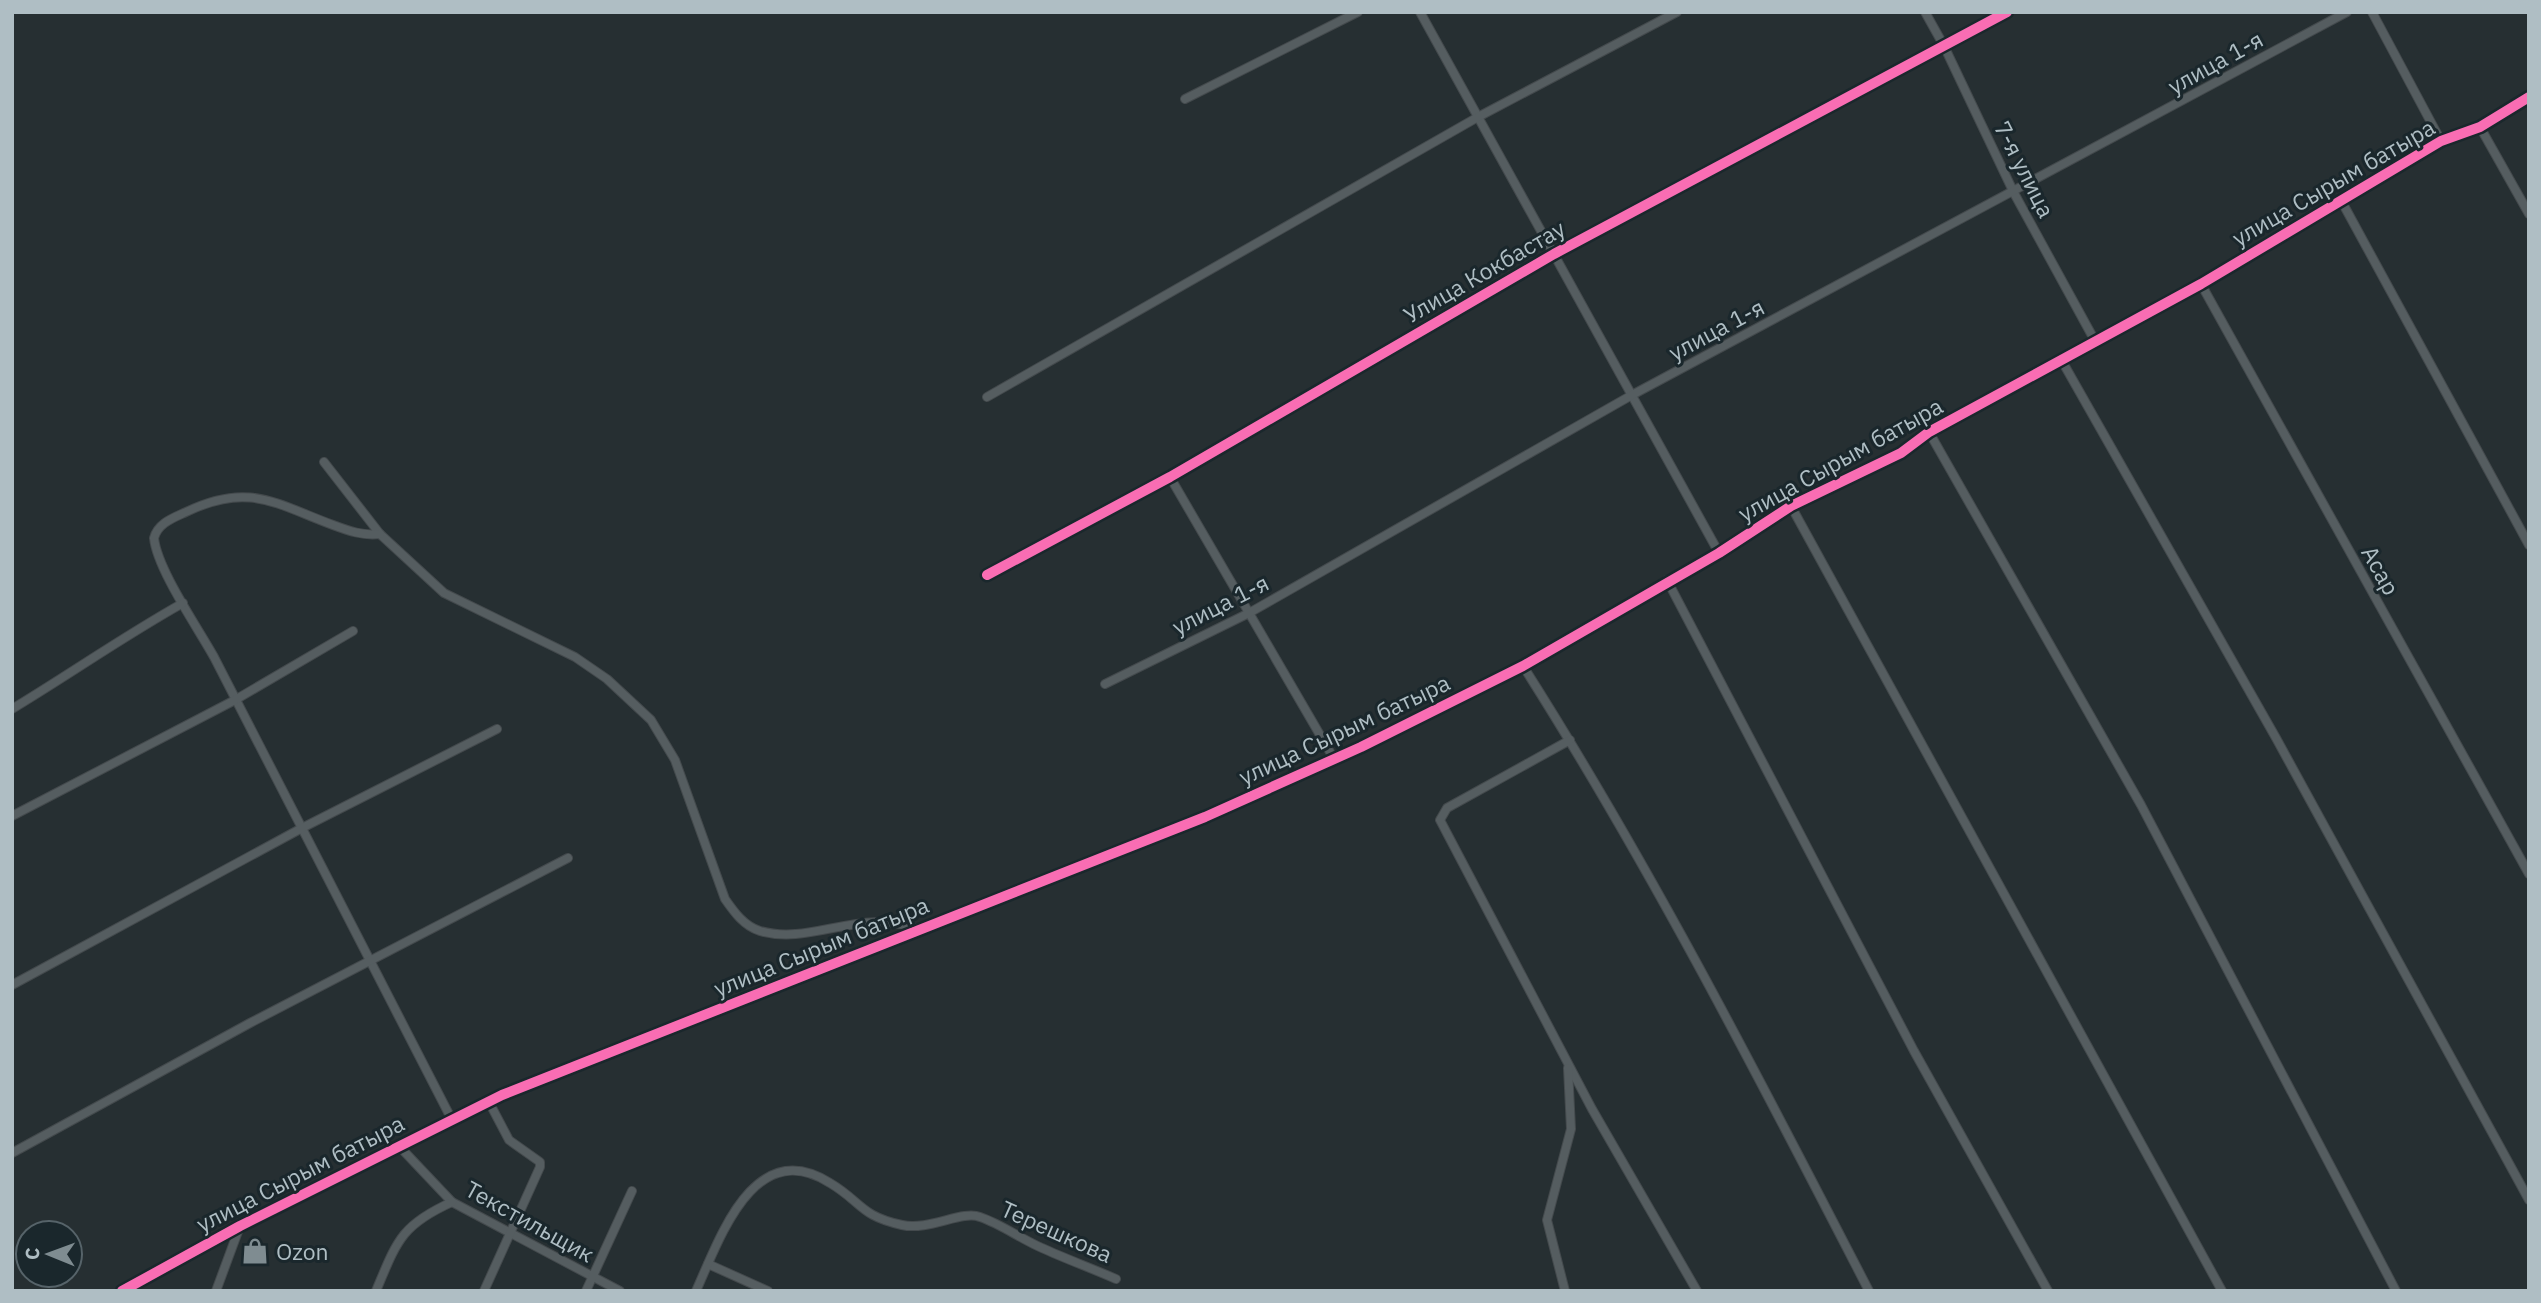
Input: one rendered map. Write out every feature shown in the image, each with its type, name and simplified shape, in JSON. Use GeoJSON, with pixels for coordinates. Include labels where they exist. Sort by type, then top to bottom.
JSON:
{"type":"FeatureCollection","features":[{"type":"Feature","properties":{"kind":"street"},"geometry":{"type":"LineString","coordinates":[[1185,99],[1358,12]]}},
{"type":"Feature","properties":{"kind":"street"},"geometry":{"type":"LineString","coordinates":[[1420,12],[1719,552]]}},
{"type":"Feature","properties":{"kind":"street"},"geometry":{"type":"LineString","coordinates":[[987,397],[1478,117],[1677,12]]}},
{"type":"Feature","properties":{"kind":"street","name":"7-я улица"},"geometry":{"type":"LineString","coordinates":[[1925,12],[2014,193],[2095,341]]}},
{"type":"Feature","properties":{"kind":"street","name":"Улица Кокбастау"},"geometry":{"type":"LineString","coordinates":[[986,575],[1170,477],[1554,254],[2007,12]]}},
{"type":"Feature","properties":{"kind":"street","name":"улица 1-я"},"geometry":{"type":"LineString","coordinates":[[1105,684],[1249,613],[1632,396],[2347,12]]}},
{"type":"Feature","properties":{"kind":"street"},"geometry":{"type":"LineString","coordinates":[[2372,12],[2441,141]]}},
{"type":"Feature","properties":{"kind":"street","name":"улица Сырым батыра"},"geometry":{"type":"LineString","coordinates":[[127,1289],[240,1226],[489,1102],[1205,817],[1334,759],[1523,666],[1719,552],[1791,506],[1901,453],[1929,432],[2201,284],[2441,141],[2480,127],[2529,97]]}},
{"type":"Feature","properties":{"kind":"street"},"geometry":{"type":"LineString","coordinates":[[2480,127],[2529,214]]}},
{"type":"Feature","properties":{"kind":"street"},"geometry":{"type":"LineString","coordinates":[[2342,202],[2529,545]]}},
{"type":"Feature","properties":{"kind":"street","name":"Асар"},"geometry":{"type":"LineString","coordinates":[[2201,284],[2529,874]]}},
{"type":"Feature","properties":{"kind":"street"},"geometry":{"type":"LineString","coordinates":[[2062,361],[2276,738],[2529,1200]]}},
{"type":"Feature","properties":{"kind":"street"},"geometry":{"type":"LineString","coordinates":[[1929,432],[2141,805],[2396,1291]]}},
{"type":"Feature","properties":{"kind":"street"},"geometry":{"type":"LineString","coordinates":[[324,462],[380,534],[444,593],[575,657],[607,679],[652,720],[675,761],[724,899],[737,917],[759,930],[776,933],[858,922],[897,921],[920,930]]}},
{"type":"Feature","properties":{"kind":"street"},"geometry":{"type":"LineString","coordinates":[[1170,477],[1334,759]]}},
{"type":"Feature","properties":{"kind":"street"},"geometry":{"type":"LineString","coordinates":[[380,534],[367,536],[279,502],[256,497],[213,499],[165,522],[156,531],[155,545],[452,1119]]}},
{"type":"Feature","properties":{"kind":"street"},"geometry":{"type":"LineString","coordinates":[[1791,506],[2222,1291]]}},
{"type":"Feature","properties":{"kind":"street"},"geometry":{"type":"LineString","coordinates":[[1667,580],[1914,1051],[2048,1291]]}},
{"type":"Feature","properties":{"kind":"street"},"geometry":{"type":"LineString","coordinates":[[12,709],[103,654],[130,633],[183,603]]}},
{"type":"Feature","properties":{"kind":"street"},"geometry":{"type":"LineString","coordinates":[[12,816],[235,700],[354,631]]}},
{"type":"Feature","properties":{"kind":"street"},"geometry":{"type":"LineString","coordinates":[[1523,666],[1570,740],[1737,1036],[1869,1291]]}},
{"type":"Feature","properties":{"kind":"street"},"geometry":{"type":"LineString","coordinates":[[12,985],[302,828],[497,729]]}},
{"type":"Feature","properties":{"kind":"street"},"geometry":{"type":"LineString","coordinates":[[1570,740],[1447,808],[1440,820],[1568,1065],[1698,1291]]}},
{"type":"Feature","properties":{"kind":"street"},"geometry":{"type":"LineString","coordinates":[[12,1153],[250,1023],[568,858]]}},
{"type":"Feature","properties":{"kind":"street"},"geometry":{"type":"LineString","coordinates":[[1565,1291],[1547,1220],[1571,1129],[1568,1065]]}},
{"type":"Feature","properties":{"kind":"street"},"geometry":{"type":"LineString","coordinates":[[484,1291],[540,1167],[540,1162],[509,1140],[489,1102]]}},
{"type":"Feature","properties":{"kind":"street","name":"Текстильщик"},"geometry":{"type":"LineString","coordinates":[[399,1146],[452,1202],[620,1291]]}},
{"type":"Feature","properties":{"kind":"street","name":"Терешкова"},"geometry":{"type":"LineString","coordinates":[[708,1264],[737,1204],[754,1186],[789,1171],[813,1172],[833,1184],[869,1215],[919,1228],[963,1216],[979,1216],[1044,1249],[1116,1279]]}},
{"type":"Feature","properties":{"kind":"street"},"geometry":{"type":"LineString","coordinates":[[586,1291],[632,1191]]}},
{"type":"Feature","properties":{"kind":"street"},"geometry":{"type":"LineString","coordinates":[[376,1291],[394,1250],[407,1229],[421,1216],[452,1202]]}},
{"type":"Feature","properties":{"kind":"street"},"geometry":{"type":"LineString","coordinates":[[216,1291],[240,1226]]}},
{"type":"Feature","properties":{"kind":"street"},"geometry":{"type":"LineString","coordinates":[[696,1291],[708,1264],[768,1291]]}},
{"type":"Feature","properties":{"kind":"cycle path"},"geometry":{"type":"LineString","coordinates":[[987,575],[1170,477],[1554,254],[2007,12]]}},
{"type":"Feature","properties":{"kind":"cycle path"},"geometry":{"type":"LineString","coordinates":[[122,1291],[240,1226],[502,1095],[1205,817],[1361,747],[1523,666],[1719,553],[1791,506],[1901,453],[1929,432],[2201,284],[2441,141],[2480,127],[2529,97]]}},
{"type":"Feature","properties":{"kind":"place","name":"Ozon"},"geometry":{"type":"Point","coordinates":[255,1251]}}]}
